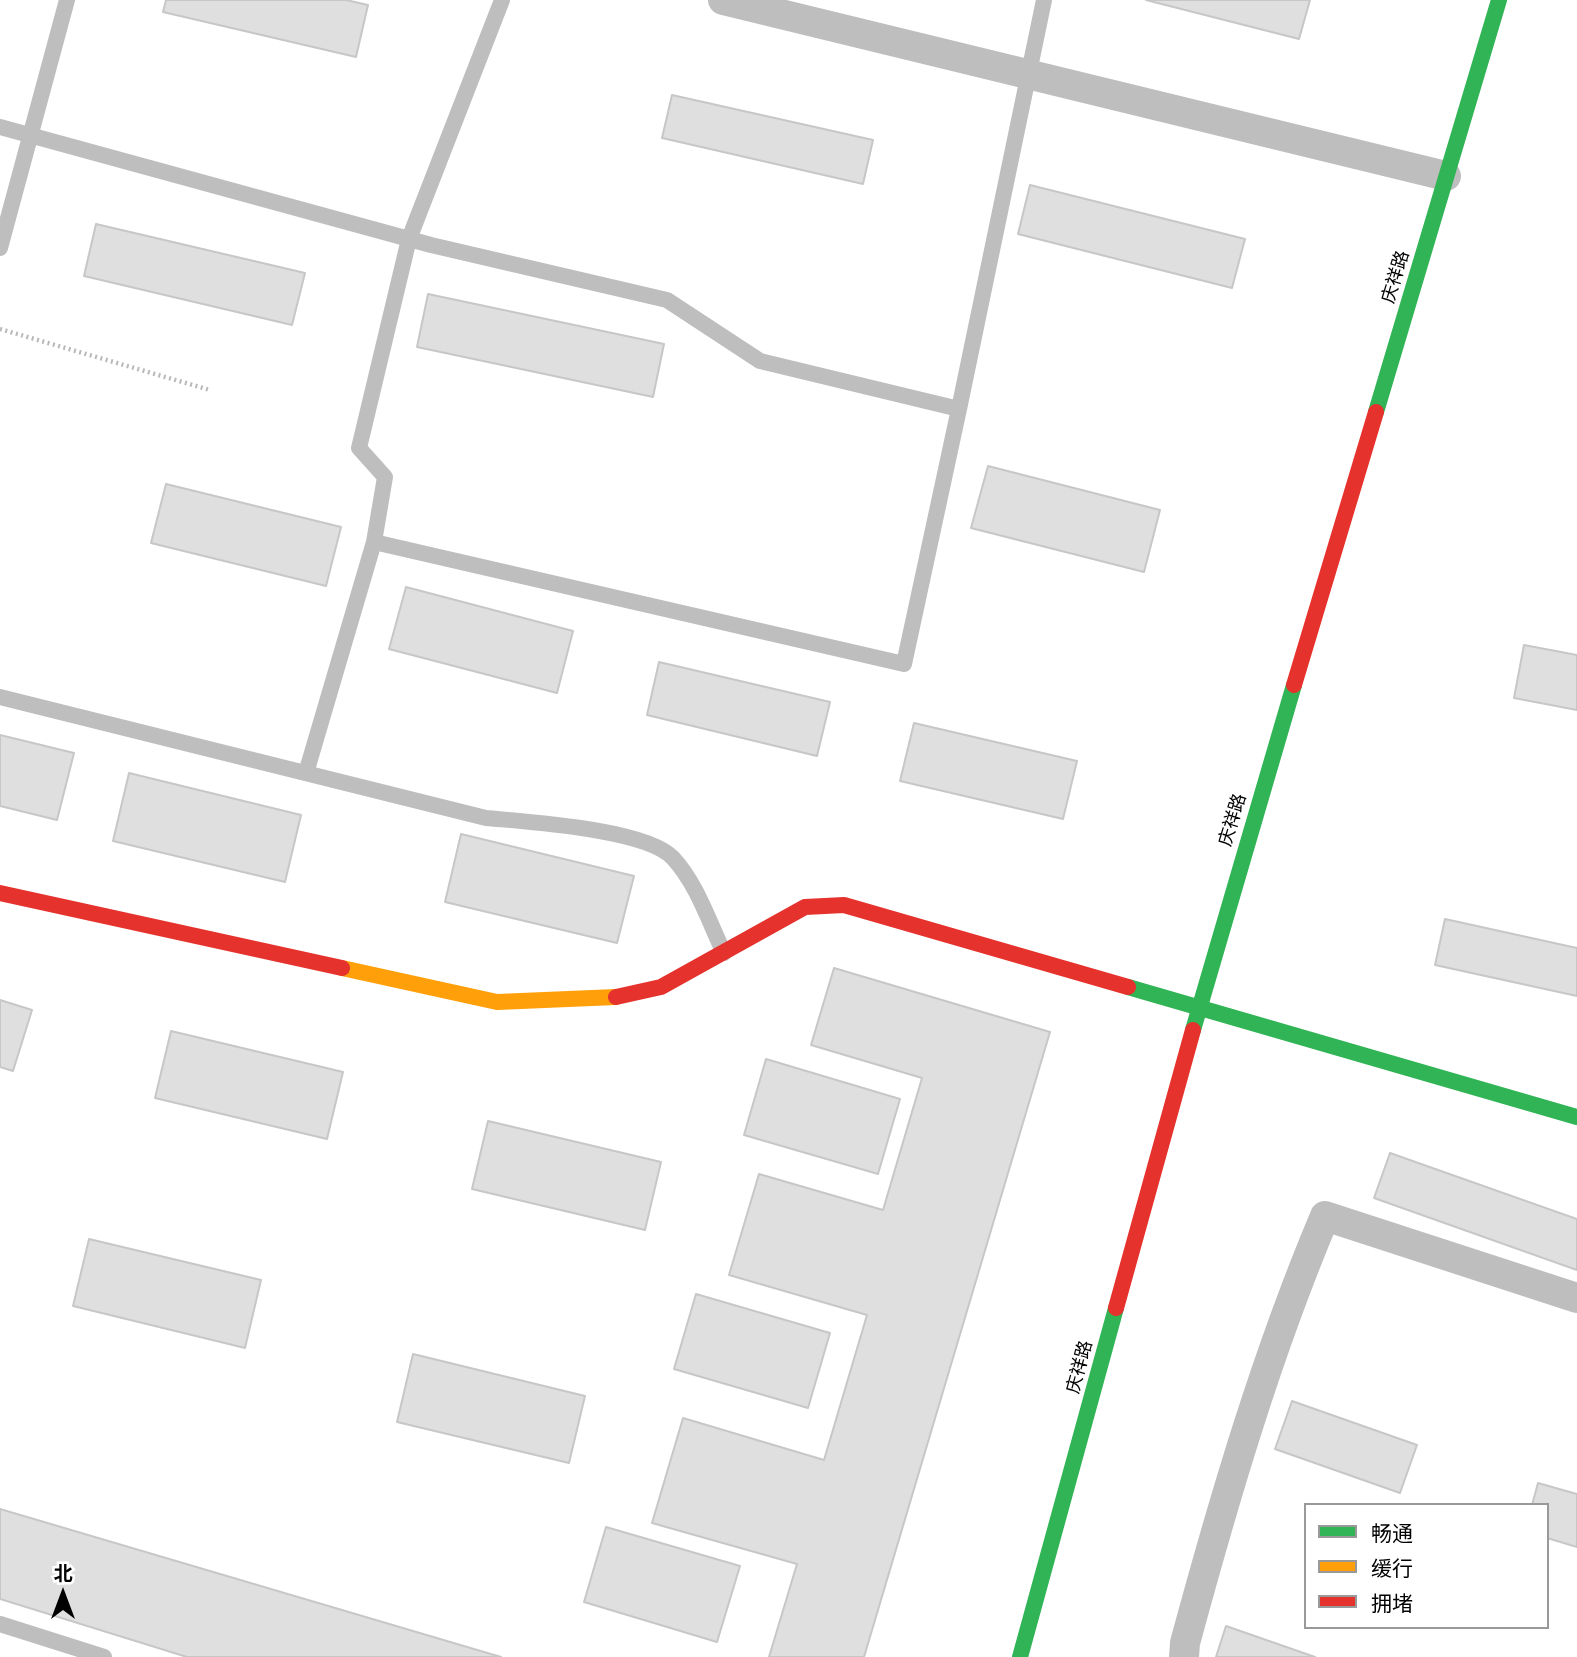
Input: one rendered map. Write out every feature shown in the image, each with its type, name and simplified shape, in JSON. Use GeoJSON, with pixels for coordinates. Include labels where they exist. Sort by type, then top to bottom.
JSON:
{"type":"FeatureCollection","features":[{"type":"Feature","properties":{"kind":"street"},"geometry":{"type":"LineString","coordinates":[[723,0],[1446,176]]}},
{"type":"Feature","properties":{"kind":"street","name":"庆祥路"},"geometry":{"type":"LineString","coordinates":[[1020,1657],[1199,1009],[1499,0]]}},
{"type":"Feature","properties":{"kind":"street"},"geometry":{"type":"LineString","coordinates":[[0,893],[497,1002],[619,997],[661,986],[805,907],[844,905],[1577,1117]]}},
{"type":"Feature","properties":{"kind":"street"},"geometry":{"type":"LineString","coordinates":[[1184,1657],[1185,1643],[1218,1526],[1294,1288],[1325,1216],[1577,1298]]}},
{"type":"Feature","properties":{"kind":"lane"},"geometry":{"type":"LineString","coordinates":[[0,248],[67,0]]}},
{"type":"Feature","properties":{"kind":"lane"},"geometry":{"type":"LineString","coordinates":[[306,773],[374,542],[385,477],[359,448],[409,239],[502,0]]}},
{"type":"Feature","properties":{"kind":"lane"},"geometry":{"type":"LineString","coordinates":[[374,542],[904,664],[1044,0]]}},
{"type":"Feature","properties":{"kind":"lane"},"geometry":{"type":"LineString","coordinates":[[0,127],[409,239],[667,300],[760,361],[959,410]]}},
{"type":"Feature","properties":{"kind":"lane"},"geometry":{"type":"LineString","coordinates":[[0,697],[486,818],[548,824],[630,838],[653,845],[672,856],[687,876],[724,953]]}},
{"type":"Feature","properties":{"kind":"lane"},"geometry":{"type":"LineString","coordinates":[[0,1623],[104,1657]]}},
{"type":"Feature","properties":{"kind":"path"},"geometry":{"type":"LineString","coordinates":[[0,329],[210,390]]}},
{"type":"Feature","properties":{"kind":"building"},"geometry":{"type":"Polygon","coordinates":[[[166,0],[346,0],[368,5],[356,57],[163,12],[166,0]]]}},
{"type":"Feature","properties":{"kind":"building"},"geometry":{"type":"Polygon","coordinates":[[[1146,0],[1310,0],[1299,39],[1146,0]]]}},
{"type":"Feature","properties":{"kind":"building"},"geometry":{"type":"Polygon","coordinates":[[[672,95],[873,140],[863,184],[662,138],[672,95]]]}},
{"type":"Feature","properties":{"kind":"building"},"geometry":{"type":"Polygon","coordinates":[[[1030,185],[1245,239],[1232,288],[1018,234],[1030,185]]]}},
{"type":"Feature","properties":{"kind":"building"},"geometry":{"type":"Polygon","coordinates":[[[96,224],[305,273],[292,325],[84,276],[96,224]]]}},
{"type":"Feature","properties":{"kind":"building"},"geometry":{"type":"Polygon","coordinates":[[[428,294],[664,344],[653,397],[417,347],[428,294]]]}},
{"type":"Feature","properties":{"kind":"building"},"geometry":{"type":"Polygon","coordinates":[[[988,466],[1160,510],[1144,572],[971,528],[988,466]]]}},
{"type":"Feature","properties":{"kind":"building"},"geometry":{"type":"Polygon","coordinates":[[[166,484],[341,527],[326,586],[151,543],[166,484]]]}},
{"type":"Feature","properties":{"kind":"building"},"geometry":{"type":"Polygon","coordinates":[[[406,587],[573,631],[557,693],[389,649],[406,587]]]}},
{"type":"Feature","properties":{"kind":"building"},"geometry":{"type":"Polygon","coordinates":[[[1524,645],[1577,655],[1577,710],[1514,698],[1524,645]]]}},
{"type":"Feature","properties":{"kind":"building"},"geometry":{"type":"Polygon","coordinates":[[[659,662],[830,702],[817,756],[647,715],[659,662]]]}},
{"type":"Feature","properties":{"kind":"building"},"geometry":{"type":"Polygon","coordinates":[[[914,723],[1077,761],[1063,819],[900,781],[914,723]]]}},
{"type":"Feature","properties":{"kind":"building"},"geometry":{"type":"Polygon","coordinates":[[[0,735],[74,753],[57,820],[0,806],[0,735]]]}},
{"type":"Feature","properties":{"kind":"building"},"geometry":{"type":"Polygon","coordinates":[[[129,773],[301,815],[285,882],[113,841],[129,773]]]}},
{"type":"Feature","properties":{"kind":"building"},"geometry":{"type":"Polygon","coordinates":[[[461,834],[634,876],[617,943],[445,902],[461,834]]]}},
{"type":"Feature","properties":{"kind":"building"},"geometry":{"type":"Polygon","coordinates":[[[1445,919],[1577,948],[1577,996],[1435,965],[1445,919]]]}},
{"type":"Feature","properties":{"kind":"building"},"geometry":{"type":"Polygon","coordinates":[[[834,968],[1050,1032],[864,1657],[769,1657],[797,1564],[652,1523],[683,1418],[824,1460],[867,1315],[729,1275],[759,1174],[883,1210],[922,1078],[811,1045],[834,968]]]}},
{"type":"Feature","properties":{"kind":"building"},"geometry":{"type":"Polygon","coordinates":[[[0,1000],[32,1010],[13,1071],[0,1067],[0,1000]]]}},
{"type":"Feature","properties":{"kind":"building"},"geometry":{"type":"Polygon","coordinates":[[[171,1031],[343,1072],[327,1139],[155,1098],[171,1031]]]}},
{"type":"Feature","properties":{"kind":"building"},"geometry":{"type":"Polygon","coordinates":[[[766,1059],[900,1099],[878,1174],[744,1135],[766,1059]]]}},
{"type":"Feature","properties":{"kind":"building"},"geometry":{"type":"Polygon","coordinates":[[[488,1121],[661,1162],[645,1230],[472,1189],[488,1121]]]}},
{"type":"Feature","properties":{"kind":"building"},"geometry":{"type":"Polygon","coordinates":[[[1390,1153],[1577,1219],[1577,1270],[1374,1198],[1390,1153]]]}},
{"type":"Feature","properties":{"kind":"building"},"geometry":{"type":"Polygon","coordinates":[[[89,1239],[261,1280],[245,1348],[73,1306],[89,1239]]]}},
{"type":"Feature","properties":{"kind":"building"},"geometry":{"type":"Polygon","coordinates":[[[696,1294],[830,1333],[808,1408],[674,1369],[696,1294]]]}},
{"type":"Feature","properties":{"kind":"building"},"geometry":{"type":"Polygon","coordinates":[[[413,1354],[585,1396],[569,1463],[397,1422],[413,1354]]]}},
{"type":"Feature","properties":{"kind":"building"},"geometry":{"type":"Polygon","coordinates":[[[1292,1401],[1417,1445],[1400,1493],[1275,1449],[1292,1401]]]}},
{"type":"Feature","properties":{"kind":"building"},"geometry":{"type":"Polygon","coordinates":[[[1538,1483],[1577,1494],[1577,1547],[1549,1539],[1549,1503],[1533,1503],[1538,1483]]]}},
{"type":"Feature","properties":{"kind":"building"},"geometry":{"type":"Polygon","coordinates":[[[0,1509],[501,1657],[187,1657],[0,1599],[0,1509]]]}},
{"type":"Feature","properties":{"kind":"building"},"geometry":{"type":"Polygon","coordinates":[[[606,1527],[740,1566],[717,1642],[584,1602],[606,1527]]]}},
{"type":"Feature","properties":{"kind":"building"},"geometry":{"type":"Polygon","coordinates":[[[1226,1626],[1315,1657],[1216,1657],[1226,1626]]]}},
{"type":"Feature","properties":{"kind":"traffic: fast"},"geometry":{"type":"LineString","coordinates":[[1376,412],[1499,0]]}},
{"type":"Feature","properties":{"kind":"traffic: fast"},"geometry":{"type":"LineString","coordinates":[[1193,1030],[1294,685]]}},
{"type":"Feature","properties":{"kind":"traffic: fast"},"geometry":{"type":"LineString","coordinates":[[1128,987],[1577,1117]]}},
{"type":"Feature","properties":{"kind":"traffic: fast"},"geometry":{"type":"LineString","coordinates":[[1020,1657],[1116,1308]]}},
{"type":"Feature","properties":{"kind":"traffic: slow"},"geometry":{"type":"LineString","coordinates":[[342,968],[497,1002],[616,997]]}},
{"type":"Feature","properties":{"kind":"traffic: jam"},"geometry":{"type":"LineString","coordinates":[[1294,685],[1376,412]]}},
{"type":"Feature","properties":{"kind":"traffic: jam"},"geometry":{"type":"LineString","coordinates":[[0,893],[342,968]]}},
{"type":"Feature","properties":{"kind":"traffic: jam"},"geometry":{"type":"LineString","coordinates":[[616,997],[661,987],[805,907],[844,905],[1128,987]]}},
{"type":"Feature","properties":{"kind":"traffic: jam"},"geometry":{"type":"LineString","coordinates":[[1116,1308],[1193,1030]]}}]}
